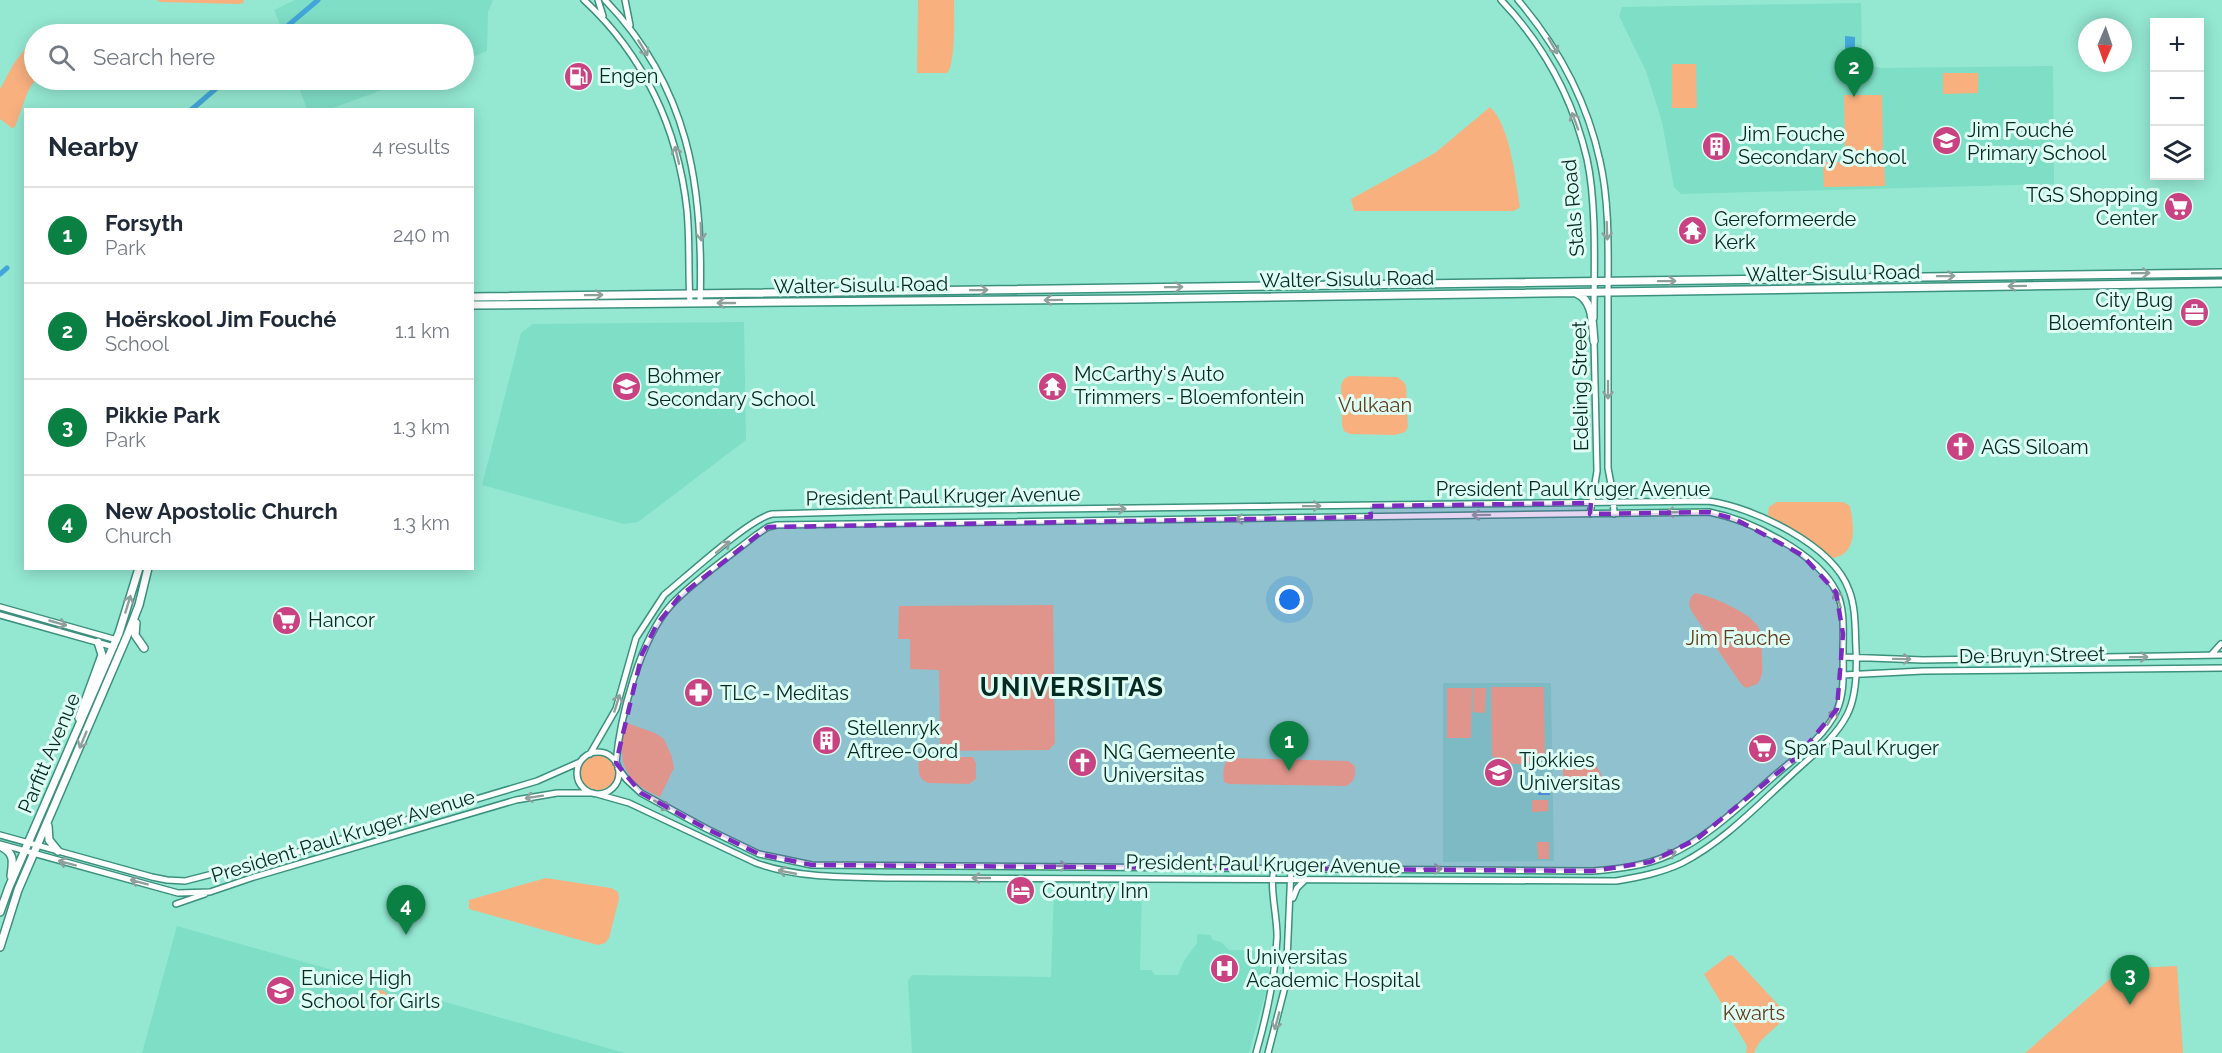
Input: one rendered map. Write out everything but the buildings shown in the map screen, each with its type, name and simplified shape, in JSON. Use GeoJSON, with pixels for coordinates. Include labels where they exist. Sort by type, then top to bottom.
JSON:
{"type":"FeatureCollection","features":[{"type":"Feature","properties":{"kind":"highway","name":"Walter Sisulu Road"},"geometry":{"type":"LineString","coordinates":[[474,305],[619,294],[1608,282],[2222,271]]}},
{"type":"Feature","properties":{"kind":"highway"},"geometry":{"type":"LineString","coordinates":[[1510,283],[1510,292]]}},
{"type":"Feature","properties":{"kind":"highway","name":"Walter Sisulu Road"},"geometry":{"type":"LineString","coordinates":[[474,297],[566,299],[619,303],[749,303],[2222,283]]}},
{"type":"Feature","properties":{"kind":"highway"},"geometry":{"type":"LineString","coordinates":[[1459,284],[1459,293]]}},
{"type":"Feature","properties":{"kind":"highway"},"geometry":{"type":"LineString","coordinates":[[1385,285],[1385,295]]}},
{"type":"Feature","properties":{"kind":"highway"},"geometry":{"type":"LineString","coordinates":[[1260,286],[1260,297]]}},
{"type":"Feature","properties":{"kind":"highway"},"geometry":{"type":"LineString","coordinates":[[1195,287],[1195,298]]}},
{"type":"Feature","properties":{"kind":"highway"},"geometry":{"type":"LineString","coordinates":[[1076,288],[1076,299]]}},
{"type":"Feature","properties":{"kind":"highway"},"geometry":{"type":"LineString","coordinates":[[1005,289],[1006,300]]}},
{"type":"Feature","properties":{"kind":"highway"},"geometry":{"type":"LineString","coordinates":[[948,290],[949,301]]}},
{"type":"Feature","properties":{"kind":"highway"},"geometry":{"type":"LineString","coordinates":[[890,301],[891,291]]}},
{"type":"Feature","properties":{"kind":"highway"},"geometry":{"type":"LineString","coordinates":[[749,292],[749,303]]}},
{"type":"Feature","properties":{"kind":"highway"},"geometry":{"type":"LineString","coordinates":[[1574,292],[1588,302],[1594,341]]}},
{"type":"Feature","properties":{"kind":"highway"},"geometry":{"type":"LineString","coordinates":[[619,294],[619,303]]}},
{"type":"Feature","properties":{"kind":"highway"},"geometry":{"type":"LineString","coordinates":[[115,643],[138,570]]}},
{"type":"Feature","properties":{"kind":"highway"},"geometry":{"type":"LineString","coordinates":[[144,648],[135,635],[148,570]]}},
{"type":"Feature","properties":{"kind":"highway"},"geometry":{"type":"LineString","coordinates":[[122,649],[139,605]]}},
{"type":"Feature","properties":{"kind":"highway"},"geometry":{"type":"LineString","coordinates":[[80,723],[81,708],[102,655],[98,642]]}},
{"type":"Feature","properties":{"kind":"highway","name":"Parfitt Avenue"},"geometry":{"type":"LineString","coordinates":[[0,912],[24,851],[115,643]]}},
{"type":"Feature","properties":{"kind":"highway","name":"Parfitt Avenue"},"geometry":{"type":"LineString","coordinates":[[0,947],[18,890],[122,649]]}},
{"type":"Feature","properties":{"kind":"highway"},"geometry":{"type":"LineString","coordinates":[[49,817],[47,830],[49,840],[58,851]]}},
{"type":"Feature","properties":{"kind":"highway"},"geometry":{"type":"LineString","coordinates":[[0,845],[13,855],[9,887]]}},
{"type":"Feature","properties":{"kind":"highway"},"geometry":{"type":"LineString","coordinates":[[0,932],[7,924]]}},
{"type":"Feature","properties":{"kind":"street"},"geometry":{"type":"LineString","coordinates":[[584,0],[605,21],[639,65],[654,92],[674,142],[687,212],[690,303]]}},
{"type":"Feature","properties":{"kind":"street"},"geometry":{"type":"LineString","coordinates":[[605,21],[597,0],[607,1],[631,29],[669,95],[690,154],[700,211],[700,303]]}},
{"type":"Feature","properties":{"kind":"street"},"geometry":{"type":"LineString","coordinates":[[625,0],[631,29]]}},
{"type":"Feature","properties":{"kind":"street","name":"Stals Road"},"geometry":{"type":"LineString","coordinates":[[1501,0],[1529,32],[1552,68],[1575,121],[1587,160],[1590,183],[1594,292]]}},
{"type":"Feature","properties":{"kind":"street","name":"Stals Road"},"geometry":{"type":"LineString","coordinates":[[1518,0],[1550,40],[1573,81],[1587,117],[1600,162],[1606,217],[1608,292]]}},
{"type":"Feature","properties":{"kind":"street","name":"Edeling Street"},"geometry":{"type":"LineString","coordinates":[[1590,514],[1597,471],[1594,292]]}},
{"type":"Feature","properties":{"kind":"street","name":"Edeling Street"},"geometry":{"type":"LineString","coordinates":[[1608,292],[1608,468],[1614,514]]}},
{"type":"Feature","properties":{"kind":"street","name":"President Paul Kruger Avenue"},"geometry":{"type":"LineString","coordinates":[[0,845],[178,893],[210,892],[482,810],[531,797],[557,793],[595,794],[629,803],[756,863],[805,875],[896,878],[1058,877],[1272,881],[1616,881],[1645,875],[1680,863],[1715,842],[1831,737],[1847,714],[1854,692],[1857,658],[1852,601],[1845,580],[1833,564],[1814,547],[1774,522],[1720,503],[1694,501],[885,511],[768,515],[750,525],[664,595],[655,607],[636,638],[612,718],[590,754]]}},
{"type":"Feature","properties":{"kind":"street"},"geometry":{"type":"LineString","coordinates":[[1370,506],[1371,517]]}},
{"type":"Feature","properties":{"kind":"street","name":"President Paul Kruger Avenue"},"geometry":{"type":"LineString","coordinates":[[1709,512],[1735,519],[1790,546],[1824,573],[1841,603],[1843,675],[1837,709],[1827,726],[1797,757],[1731,814],[1697,839],[1668,856],[1642,864],[1593,871],[866,867],[798,863],[759,854],[707,829],[641,793],[627,780],[617,765],[619,737],[642,654],[657,624],[680,596],[768,527],[790,524],[875,522],[1161,521],[1614,514],[1709,512]]}},
{"type":"Feature","properties":{"kind":"street"},"geometry":{"type":"LineString","coordinates":[[0,607],[115,643],[122,649]]}},
{"type":"Feature","properties":{"kind":"street"},"geometry":{"type":"LineString","coordinates":[[0,615],[98,642],[125,642]]}},
{"type":"Feature","properties":{"kind":"street"},"geometry":{"type":"LineString","coordinates":[[39,626],[40,618]]}},
{"type":"Feature","properties":{"kind":"street"},"geometry":{"type":"LineString","coordinates":[[2210,656],[2221,644]]}},
{"type":"Feature","properties":{"kind":"street","name":"De Bruyn Street"},"geometry":{"type":"LineString","coordinates":[[1843,657],[2103,658],[2222,655]]}},
{"type":"Feature","properties":{"kind":"street"},"geometry":{"type":"LineString","coordinates":[[2103,658],[2103,669]]}},
{"type":"Feature","properties":{"kind":"street","name":"De Bruyn Street"},"geometry":{"type":"LineString","coordinates":[[1843,675],[1923,671],[2222,668]]}},
{"type":"Feature","properties":{"kind":"street"},"geometry":{"type":"LineString","coordinates":[[599,752],[606,754],[617,765],[616,783],[611,789],[595,794],[586,791],[578,781],[580,762],[590,754],[599,752]]}},
{"type":"Feature","properties":{"kind":"street","name":"President Paul Kruger Avenue"},"geometry":{"type":"LineString","coordinates":[[0,836],[159,879],[185,881],[298,852],[537,781],[580,762]]}},
{"type":"Feature","properties":{"kind":"street"},"geometry":{"type":"LineString","coordinates":[[478,797],[482,810]]}},
{"type":"Feature","properties":{"kind":"street"},"geometry":{"type":"LineString","coordinates":[[1642,864],[1645,875]]}},
{"type":"Feature","properties":{"kind":"street"},"geometry":{"type":"LineString","coordinates":[[1256,1053],[1275,972],[1277,923],[1272,881],[1275,868]]}},
{"type":"Feature","properties":{"kind":"street"},"geometry":{"type":"LineString","coordinates":[[1268,1053],[1286,983],[1291,868]]}},
{"type":"Feature","properties":{"kind":"street"},"geometry":{"type":"LineString","coordinates":[[1290,903],[1297,888],[1305,880]]}},
{"type":"Feature","properties":{"kind":"street"},"geometry":{"type":"LineString","coordinates":[[176,904],[210,892]]}},
{"type":"Feature","properties":{"kind":"highlighted area"},"geometry":{"type":"Polygon","coordinates":[[[1591,503],[1590,514],[1709,512],[1735,519],[1802,555],[1836,592],[1843,634],[1837,709],[1797,757],[1697,839],[1650,862],[1593,871],[812,865],[759,854],[707,829],[641,793],[616,763],[642,654],[657,624],[680,596],[768,527],[1371,517],[1370,506],[1591,503]]]}},
{"type":"Feature","properties":{"kind":"shaded area"},"geometry":{"type":"Polygon","coordinates":[[[295,0],[493,0],[488,12],[487,51],[474,56],[474,24],[280,24],[274,10],[295,0]]]}},
{"type":"Feature","properties":{"kind":"shaded area"},"geometry":{"type":"Polygon","coordinates":[[[1861,3],[1862,55],[1872,66],[1881,68],[2053,66],[2054,184],[1681,194],[1674,187],[1662,122],[1646,71],[1619,16],[1622,7],[1861,3]]]}},
{"type":"Feature","properties":{"kind":"shaded area"},"geometry":{"type":"Polygon","coordinates":[[[300,90],[382,90],[333,108],[307,108],[300,90]]]}},
{"type":"Feature","properties":{"kind":"shaded area","name":"Bohmer Secondary School"},"geometry":{"type":"Polygon","coordinates":[[[744,322],[746,440],[638,522],[624,524],[482,485],[521,333],[533,324],[744,322]]]}},
{"type":"Feature","properties":{"kind":"shaded area","name":"Tjokkies Universitas"},"geometry":{"type":"Polygon","coordinates":[[[1443,683],[1551,683],[1554,861],[1443,862],[1443,683]]]}},
{"type":"Feature","properties":{"kind":"shaded area","name":"Universitas Academic Hospital"},"geometry":{"type":"Polygon","coordinates":[[[1138,883],[1142,888],[1140,970],[1151,970],[1155,975],[1178,975],[1184,961],[1197,943],[1197,934],[1210,935],[1213,940],[1221,942],[1229,950],[1269,951],[1269,980],[1249,1053],[912,1053],[908,981],[912,975],[1051,977],[1054,886],[1138,883]]]}},
{"type":"Feature","properties":{"kind":"shaded area","name":"Eunice High School for Girls"},"geometry":{"type":"Polygon","coordinates":[[[177,926],[625,1053],[142,1053],[177,926]]]}},
{"type":"Feature","properties":{"kind":"green space"},"geometry":{"type":"Polygon","coordinates":[[[157,0],[244,0],[239,4],[160,2],[157,0]]]}},
{"type":"Feature","properties":{"kind":"green space"},"geometry":{"type":"Polygon","coordinates":[[[918,0],[954,0],[953,49],[947,73],[917,73],[918,0]]]}},
{"type":"Feature","properties":{"kind":"green space"},"geometry":{"type":"Polygon","coordinates":[[[24,50],[24,90],[29,90],[15,127],[12,128],[0,119],[0,89],[24,50]]]}},
{"type":"Feature","properties":{"kind":"green space"},"geometry":{"type":"Polygon","coordinates":[[[1672,64],[1696,64],[1697,108],[1672,108],[1672,64]]]}},
{"type":"Feature","properties":{"kind":"green space"},"geometry":{"type":"Polygon","coordinates":[[[1943,73],[1978,73],[1978,93],[1943,94],[1943,73]]]}},
{"type":"Feature","properties":{"kind":"green space"},"geometry":{"type":"Polygon","coordinates":[[[1844,95],[1882,95],[1883,160],[1845,160],[1844,95]]]}},
{"type":"Feature","properties":{"kind":"green space"},"geometry":{"type":"Polygon","coordinates":[[[1490,107],[1503,127],[1507,140],[1520,207],[1514,211],[1354,211],[1351,199],[1435,153],[1490,107]]]}},
{"type":"Feature","properties":{"kind":"green space"},"geometry":{"type":"Polygon","coordinates":[[[1823,162],[1884,162],[1885,186],[1824,187],[1823,162]]]}},
{"type":"Feature","properties":{"kind":"green space","name":"Vulkaan"},"geometry":{"type":"Polygon","coordinates":[[[1349,376],[1397,377],[1403,381],[1406,386],[1408,427],[1405,432],[1395,435],[1350,434],[1344,431],[1341,385],[1349,376]]]}},
{"type":"Feature","properties":{"kind":"green space"},"geometry":{"type":"Polygon","coordinates":[[[1777,502],[1843,502],[1850,506],[1853,530],[1850,546],[1840,556],[1832,558],[1773,520],[1768,514],[1769,507],[1777,502]]]}},
{"type":"Feature","properties":{"kind":"green space","name":"Jim Fauche"},"geometry":{"type":"Polygon","coordinates":[[[1695,593],[1733,607],[1758,626],[1762,636],[1762,668],[1761,678],[1757,684],[1746,688],[1741,684],[1692,612],[1689,602],[1695,593]]]}},
{"type":"Feature","properties":{"kind":"green space"},"geometry":{"type":"Polygon","coordinates":[[[1053,605],[1055,743],[1049,750],[940,751],[939,670],[910,669],[910,639],[898,639],[899,606],[1053,605]]]}},
{"type":"Feature","properties":{"kind":"green space"},"geometry":{"type":"Polygon","coordinates":[[[1491,687],[1544,687],[1545,758],[1532,763],[1518,764],[1505,762],[1492,756],[1491,687]]]}},
{"type":"Feature","properties":{"kind":"green space"},"geometry":{"type":"Polygon","coordinates":[[[1447,688],[1472,688],[1471,738],[1447,738],[1447,688]]]}},
{"type":"Feature","properties":{"kind":"green space"},"geometry":{"type":"Polygon","coordinates":[[[1473,688],[1486,688],[1485,713],[1473,712],[1473,688]]]}},
{"type":"Feature","properties":{"kind":"green space"},"geometry":{"type":"Polygon","coordinates":[[[627,723],[655,733],[664,739],[674,768],[660,797],[638,784],[626,769],[622,748],[627,723]]]}},
{"type":"Feature","properties":{"kind":"green space"},"geometry":{"type":"Polygon","coordinates":[[[598,754],[611,759],[616,772],[611,785],[598,790],[585,785],[580,772],[585,759],[598,754]]]}},
{"type":"Feature","properties":{"kind":"green space"},"geometry":{"type":"Polygon","coordinates":[[[1570,755],[1582,757],[1593,763],[1600,772],[1601,785],[1581,787],[1563,783],[1563,758],[1570,755]]]}},
{"type":"Feature","properties":{"kind":"green space"},"geometry":{"type":"Polygon","coordinates":[[[924,757],[973,757],[976,763],[976,779],[969,784],[928,783],[920,777],[919,771],[919,761],[924,757]]]}},
{"type":"Feature","properties":{"kind":"green space"},"geometry":{"type":"Polygon","coordinates":[[[1233,758],[1348,761],[1355,766],[1355,775],[1352,782],[1346,786],[1229,784],[1224,782],[1223,773],[1227,760],[1233,758]]]}},
{"type":"Feature","properties":{"kind":"green space"},"geometry":{"type":"Polygon","coordinates":[[[1532,800],[1548,800],[1548,811],[1532,812],[1532,800]]]}},
{"type":"Feature","properties":{"kind":"green space"},"geometry":{"type":"Polygon","coordinates":[[[1537,842],[1549,842],[1549,859],[1538,859],[1537,842]]]}},
{"type":"Feature","properties":{"kind":"green space"},"geometry":{"type":"Polygon","coordinates":[[[546,878],[611,888],[618,892],[619,899],[609,938],[605,943],[598,945],[469,909],[469,900],[546,878]]]}},
{"type":"Feature","properties":{"kind":"green space","name":"Kwarts"},"geometry":{"type":"Polygon","coordinates":[[[1729,955],[1733,956],[1783,1010],[1783,1019],[1763,1038],[1754,1053],[1746,1053],[1747,1046],[1704,974],[1729,955]]]}},
{"type":"Feature","properties":{"kind":"green space"},"geometry":{"type":"Polygon","coordinates":[[[2177,966],[2183,1053],[2025,1053],[2111,978],[2134,968],[2177,966]]]}},
{"type":"Feature","properties":{"kind":"green space"},"geometry":{"type":"Polygon","coordinates":[[[380,990],[388,998],[380,1006],[372,998],[380,990]]]}},
{"type":"Feature","properties":{"kind":"water"},"geometry":{"type":"Polygon","coordinates":[[[1845,36],[1855,37],[1855,58],[1845,58],[1845,36]]]}},
{"type":"Feature","properties":{"kind":"water"},"geometry":{"type":"Polygon","coordinates":[[[1549,777],[1550,795],[1538,795],[1538,778],[1549,777]]]}},
{"type":"Feature","properties":{"kind":"waterway"},"geometry":{"type":"LineString","coordinates":[[290,24],[318,0]]}},
{"type":"Feature","properties":{"kind":"waterway"},"geometry":{"type":"LineString","coordinates":[[193,108],[214,90]]}},
{"type":"Feature","properties":{"kind":"waterway"},"geometry":{"type":"LineString","coordinates":[[0,274],[7,268]]}},
{"type":"Feature","properties":{"kind":"place","name":"Engen"},"geometry":{"type":"Point","coordinates":[578,76]}},
{"type":"Feature","properties":{"kind":"place","name":"Hoërskool Jim Fouché"},"geometry":{"type":"Point","coordinates":[1854,97]}},
{"type":"Feature","properties":{"kind":"place","name":"Jim Fouché Primary School"},"geometry":{"type":"Point","coordinates":[1946,141]}},
{"type":"Feature","properties":{"kind":"place","name":"Jim Fouche Secondary School"},"geometry":{"type":"Point","coordinates":[1717,146]}},
{"type":"Feature","properties":{"kind":"place","name":"TGS Shopping Center"},"geometry":{"type":"Point","coordinates":[2179,206]}},
{"type":"Feature","properties":{"kind":"place","name":"Gereformeerde Kerk"},"geometry":{"type":"Point","coordinates":[1693,230]}},
{"type":"Feature","properties":{"kind":"place","name":"City Bug Bloemfontein"},"geometry":{"type":"Point","coordinates":[2194,312]}},
{"type":"Feature","properties":{"kind":"place","name":"McCarthy's Auto Trimmers - Bloemfontein"},"geometry":{"type":"Point","coordinates":[1053,386]}},
{"type":"Feature","properties":{"kind":"place","name":"Bohmer Secondary School"},"geometry":{"type":"Point","coordinates":[626,387]}},
{"type":"Feature","properties":{"kind":"place","name":"AGS Siloam"},"geometry":{"type":"Point","coordinates":[1960,447]}},
{"type":"Feature","properties":{"kind":"place","name":"Hancor"},"geometry":{"type":"Point","coordinates":[287,620]}},
{"type":"Feature","properties":{"kind":"place","name":"TLC - Meditas"},"geometry":{"type":"Point","coordinates":[699,693]}},
{"type":"Feature","properties":{"kind":"place","name":"Stellenryk Aftree-Oord"},"geometry":{"type":"Point","coordinates":[826,740]}},
{"type":"Feature","properties":{"kind":"place","name":"Spar Paul Kruger"},"geometry":{"type":"Point","coordinates":[1763,748]}},
{"type":"Feature","properties":{"kind":"place","name":"NG Gemeente Universitas"},"geometry":{"type":"Point","coordinates":[1082,763]}},
{"type":"Feature","properties":{"kind":"place","name":"Forsyth"},"geometry":{"type":"Point","coordinates":[1289,771]}},
{"type":"Feature","properties":{"kind":"place","name":"Tjokkies Universitas"},"geometry":{"type":"Point","coordinates":[1498,772]}},
{"type":"Feature","properties":{"kind":"place","name":"Country Inn"},"geometry":{"type":"Point","coordinates":[1021,891]}},
{"type":"Feature","properties":{"kind":"place","name":"New Apostolic Church"},"geometry":{"type":"Point","coordinates":[406,935]}},
{"type":"Feature","properties":{"kind":"place","name":"Universitas Academic Hospital"},"geometry":{"type":"Point","coordinates":[1225,968]}},
{"type":"Feature","properties":{"kind":"place","name":"Eunice High School for Girls"},"geometry":{"type":"Point","coordinates":[280,990]}},
{"type":"Feature","properties":{"kind":"place","name":"Pikkie Park"},"geometry":{"type":"Point","coordinates":[2130,1005]}},
{"type":"Feature","properties":{"kind":"district","name":"UNIVERSITAS"},"geometry":{"type":"Point","coordinates":[1072,687]}}]}
